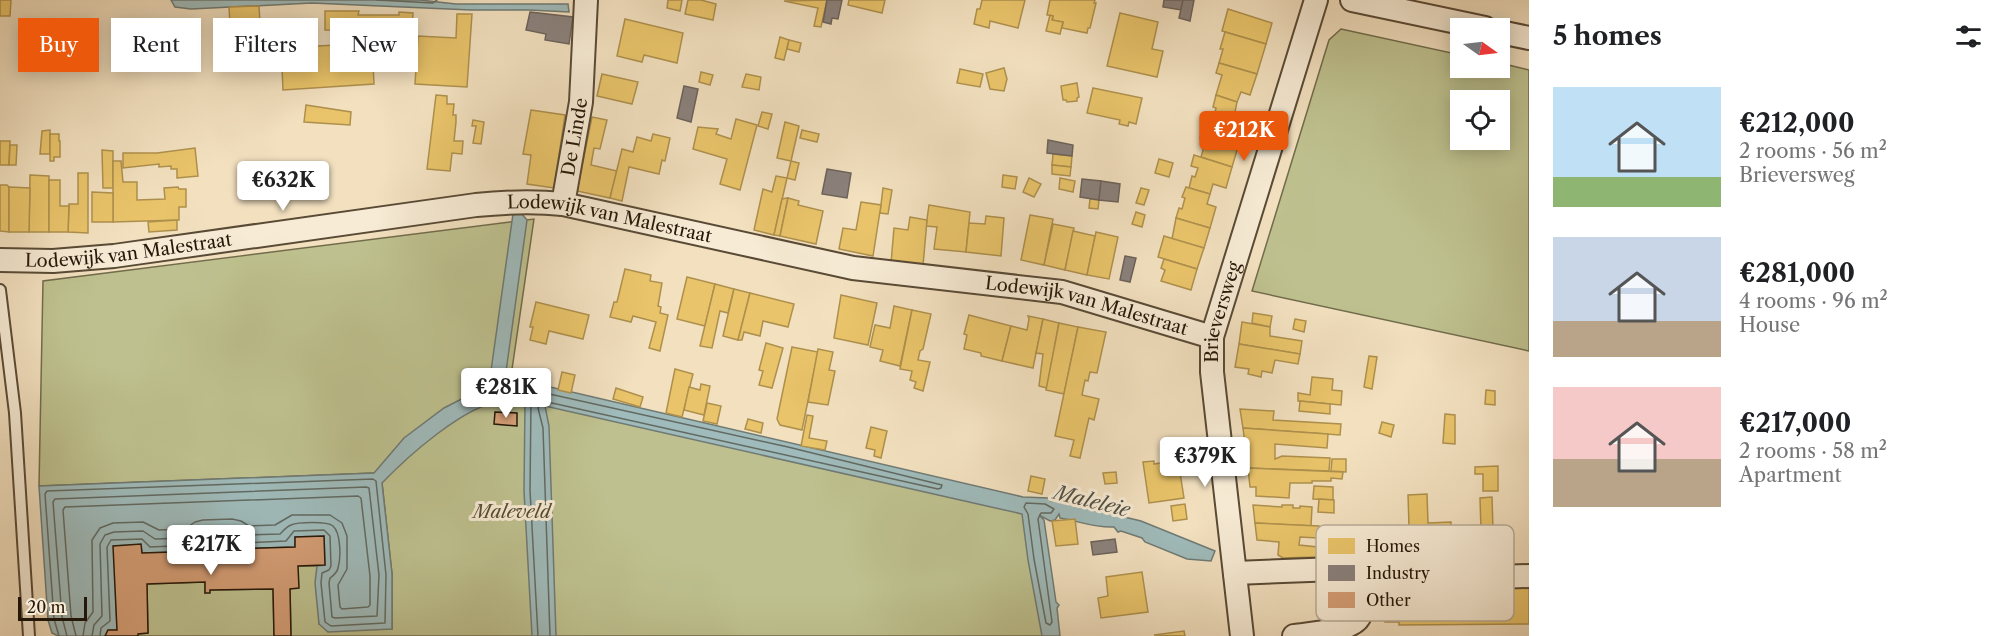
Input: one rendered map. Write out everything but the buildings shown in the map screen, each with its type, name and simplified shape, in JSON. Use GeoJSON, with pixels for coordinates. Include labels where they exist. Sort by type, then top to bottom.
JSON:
{"type":"FeatureCollection","features":[{"type":"Feature","properties":{"kind":"street","name":"De Linde"},"geometry":{"type":"LineString","coordinates":[[563,204],[581,102],[586,0]]}},
{"type":"Feature","properties":{"kind":"street","name":"Brieversweg"},"geometry":{"type":"LineString","coordinates":[[1242,636],[1212,372],[1212,337],[1316,0]]}},
{"type":"Feature","properties":{"kind":"street"},"geometry":{"type":"LineString","coordinates":[[1352,0],[1450,21]]}},
{"type":"Feature","properties":{"kind":"street"},"geometry":{"type":"LineString","coordinates":[[1510,34],[1529,38]]}},
{"type":"Feature","properties":{"kind":"street","name":"Lodewijk van Malestraat"},"geometry":{"type":"LineString","coordinates":[[0,260],[53,261],[114,256],[476,205],[522,201],[563,204],[853,268],[1062,292],[1212,337]]}},
{"type":"Feature","properties":{"kind":"street"},"geometry":{"type":"LineString","coordinates":[[1235,573],[1316,570]]}},
{"type":"Feature","properties":{"kind":"street"},"geometry":{"type":"LineString","coordinates":[[1514,576],[1529,576]]}},
{"type":"Feature","properties":{"kind":"street"},"geometry":{"type":"LineString","coordinates":[[1294,636],[1337,629],[1355,624],[1357,621]]}},
{"type":"Feature","properties":{"kind":"lane"},"geometry":{"type":"LineString","coordinates":[[0,290],[15,413],[29,636]]}},
{"type":"Feature","properties":{"kind":"green space"},"geometry":{"type":"Polygon","coordinates":[[[1341,29],[1450,53],[1450,78],[1510,78],[1510,65],[1529,70],[1529,351],[1252,291],[1329,40],[1341,29]]]}},
{"type":"Feature","properties":{"kind":"green space","name":"Maleveld"},"geometry":{"type":"Polygon","coordinates":[[[534,219],[510,383],[1038,510],[1058,636],[291,636],[290,589],[298,566],[317,566],[319,624],[392,629],[392,574],[382,483],[374,473],[39,486],[43,281],[534,219]]]}},
{"type":"Feature","properties":{"kind":"green space"},"geometry":{"type":"Polygon","coordinates":[[[205,582],[205,593],[210,590],[273,589],[274,636],[138,636],[138,634],[148,633],[147,584],[205,582]]]}},
{"type":"Feature","properties":{"kind":"water"},"geometry":{"type":"Polygon","coordinates":[[[171,0],[420,0],[456,4],[568,4],[569,12],[312,3],[191,9],[175,7],[171,0]]]}},
{"type":"Feature","properties":{"kind":"water"},"geometry":{"type":"Polygon","coordinates":[[[521,213],[527,220],[504,386],[546,386],[1023,497],[1048,498],[1051,501],[1062,500],[1069,496],[1076,500],[1072,503],[1074,505],[1083,504],[1087,508],[1141,521],[1215,551],[1211,561],[1187,559],[1145,542],[1142,538],[1118,532],[1114,527],[1060,518],[1059,514],[1055,520],[1050,521],[1039,515],[1044,520],[1056,602],[1059,605],[1057,608],[1060,636],[1042,636],[1022,514],[545,406],[549,426],[556,636],[532,636],[524,491],[525,402],[504,401],[486,405],[454,422],[421,447],[382,483],[392,574],[392,629],[328,632],[319,624],[315,583],[317,566],[325,565],[324,536],[295,537],[295,547],[233,549],[232,541],[205,542],[204,551],[142,553],[141,545],[114,546],[117,630],[108,630],[106,636],[58,636],[52,633],[48,620],[39,486],[374,473],[404,438],[444,408],[489,385],[513,214],[521,213]]]}},
{"type":"Feature","properties":{"kind":"water label","name":"Maleleie"},"geometry":{"type":"Point","coordinates":[1092,501]}}]}
